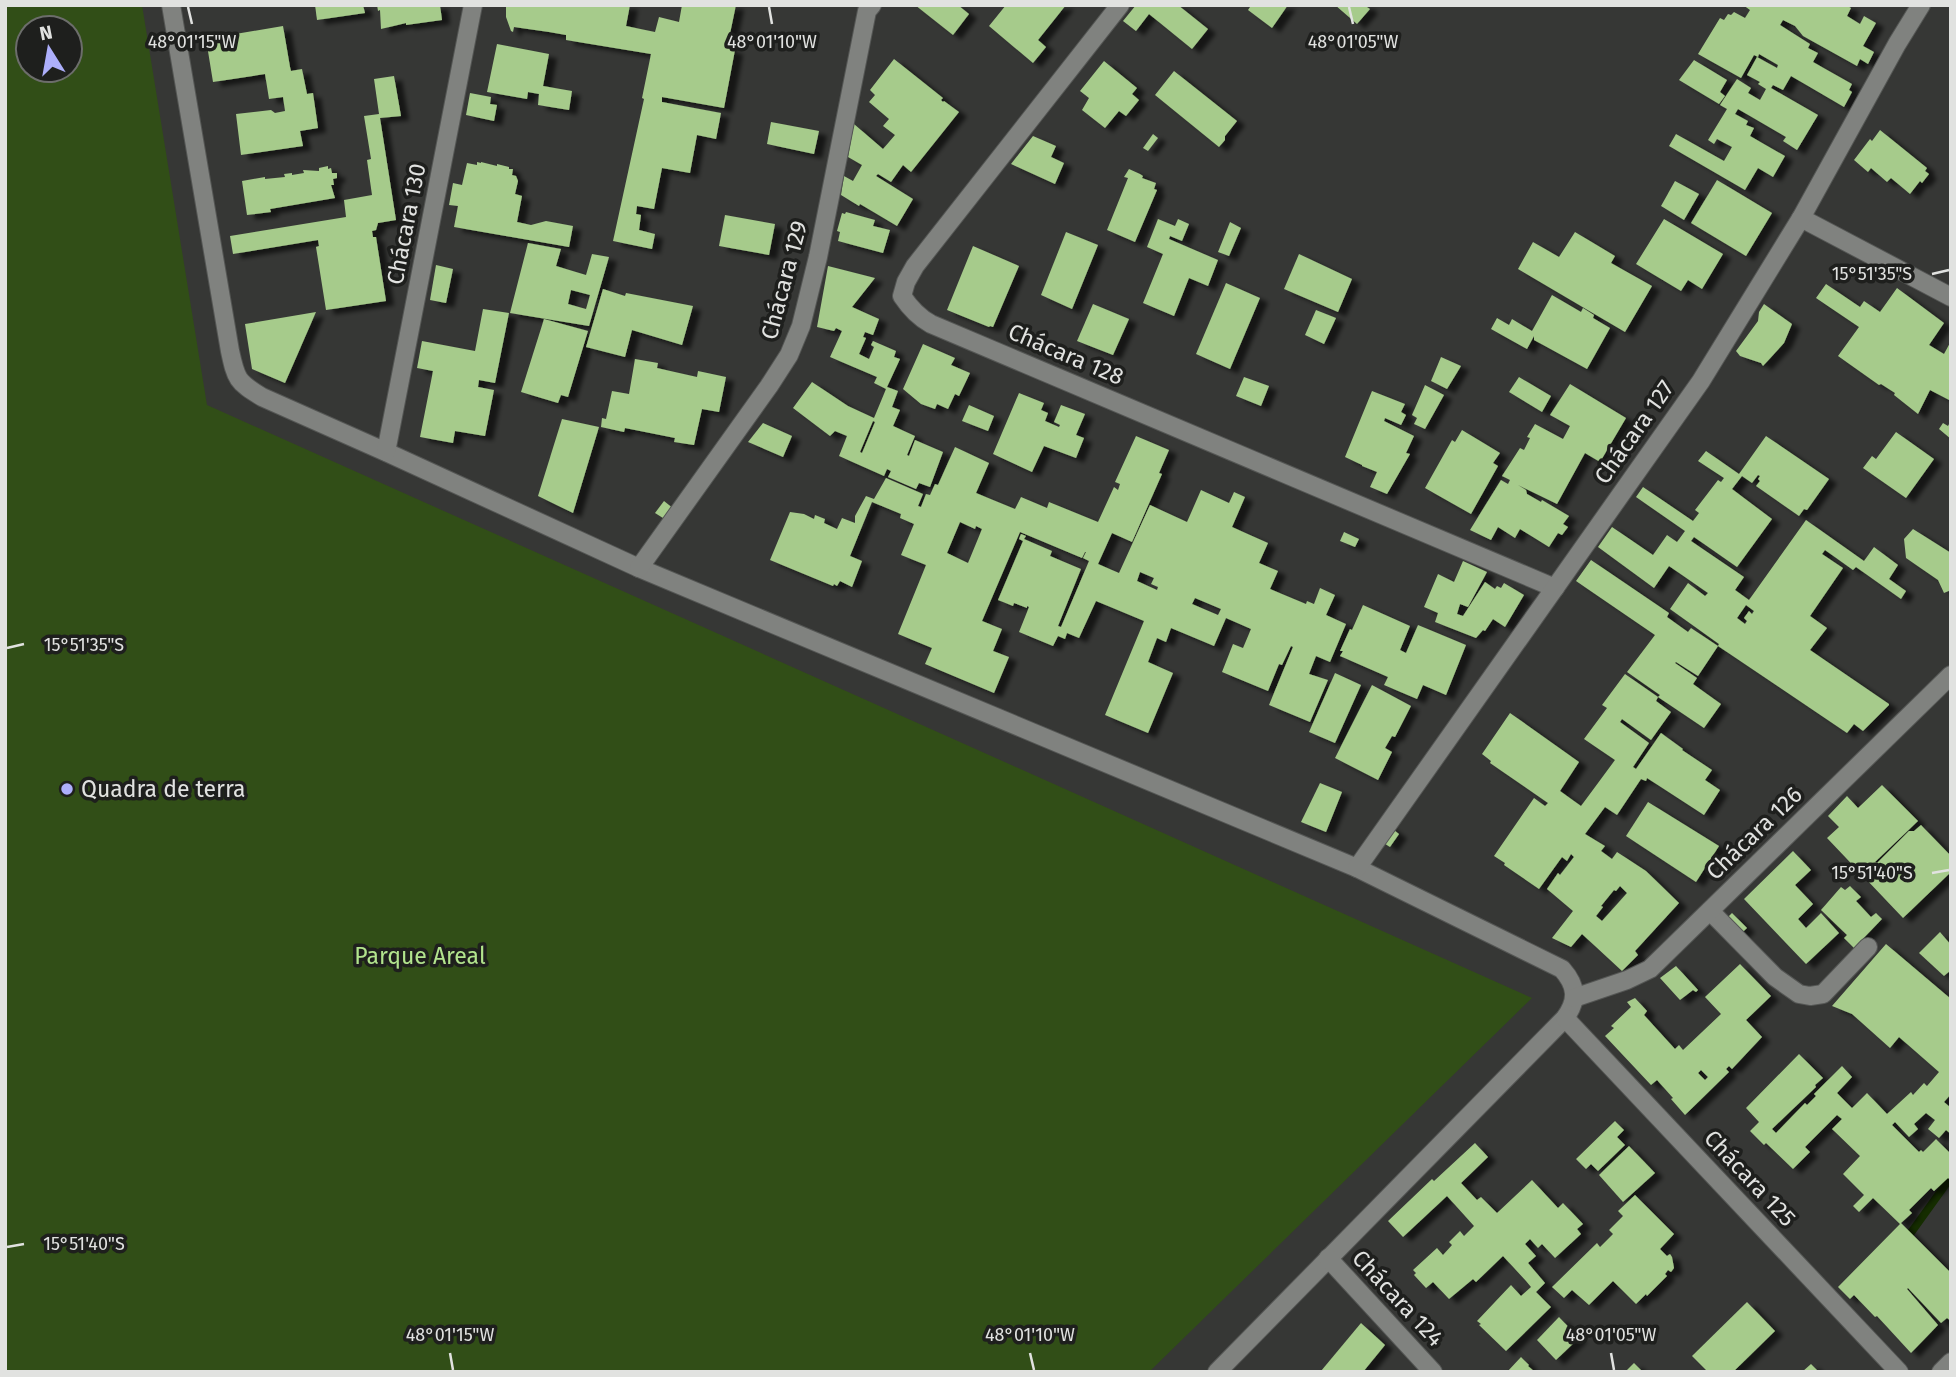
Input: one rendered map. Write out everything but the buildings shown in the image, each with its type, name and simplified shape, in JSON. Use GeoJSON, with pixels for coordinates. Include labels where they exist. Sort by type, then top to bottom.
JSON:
{"type":"FeatureCollection","features":[{"type":"Feature","properties":{"kind":"street"},"geometry":{"type":"LineString","coordinates":[[171,5],[235,374],[243,386],[639,568],[1357,868],[1562,969],[1569,977],[1574,998],[1572,1009],[1565,1018],[1217,1372]]}},
{"type":"Feature","properties":{"kind":"street","name":"Chácara 130"},"geometry":{"type":"LineString","coordinates":[[386,452],[473,5]]}},
{"type":"Feature","properties":{"kind":"street","name":"Chácara 128"},"geometry":{"type":"LineString","coordinates":[[1121,5],[915,266],[902,296],[909,306],[931,324],[1555,588]]}},
{"type":"Feature","properties":{"kind":"street","name":"Chácara 127"},"geometry":{"type":"LineString","coordinates":[[1357,868],[1701,381],[1801,218],[1921,5]]}},
{"type":"Feature","properties":{"kind":"street","name":"Chácara 129"},"geometry":{"type":"LineString","coordinates":[[639,568],[789,355],[800,326],[818,257],[869,7]]}},
{"type":"Feature","properties":{"kind":"street"},"geometry":{"type":"LineString","coordinates":[[1801,218],[1951,297]]}},
{"type":"Feature","properties":{"kind":"street","name":"Chácara 126"},"geometry":{"type":"LineString","coordinates":[[1574,998],[1644,972],[1951,675]]}},
{"type":"Feature","properties":{"kind":"street"},"geometry":{"type":"LineString","coordinates":[[1710,911],[1774,977],[1799,994],[1823,994],[1868,947]]}},
{"type":"Feature","properties":{"kind":"street","name":"Chácara 125"},"geometry":{"type":"LineString","coordinates":[[1565,1018],[1899,1372]]}},
{"type":"Feature","properties":{"kind":"street","name":"Chácara 124"},"geometry":{"type":"LineString","coordinates":[[1328,1258],[1433,1372]]}},
{"type":"Feature","properties":{"kind":"street"},"geometry":{"type":"LineString","coordinates":[[1941,1372],[1951,1362]]}},
{"type":"Feature","properties":{"kind":"green space","name":"Parque Areal"},"geometry":{"type":"Polygon","coordinates":[[[5,5],[142,5],[207,405],[1532,998],[1149,1372],[5,1372],[5,5]]]}},
{"type":"Feature","properties":{"kind":"waterway"},"geometry":{"type":"LineString","coordinates":[[1905,1241],[1951,1177]]}},
{"type":"Feature","properties":{"kind":"place","name":"Quadra de terra"},"geometry":{"type":"Point","coordinates":[67,789]}}]}
